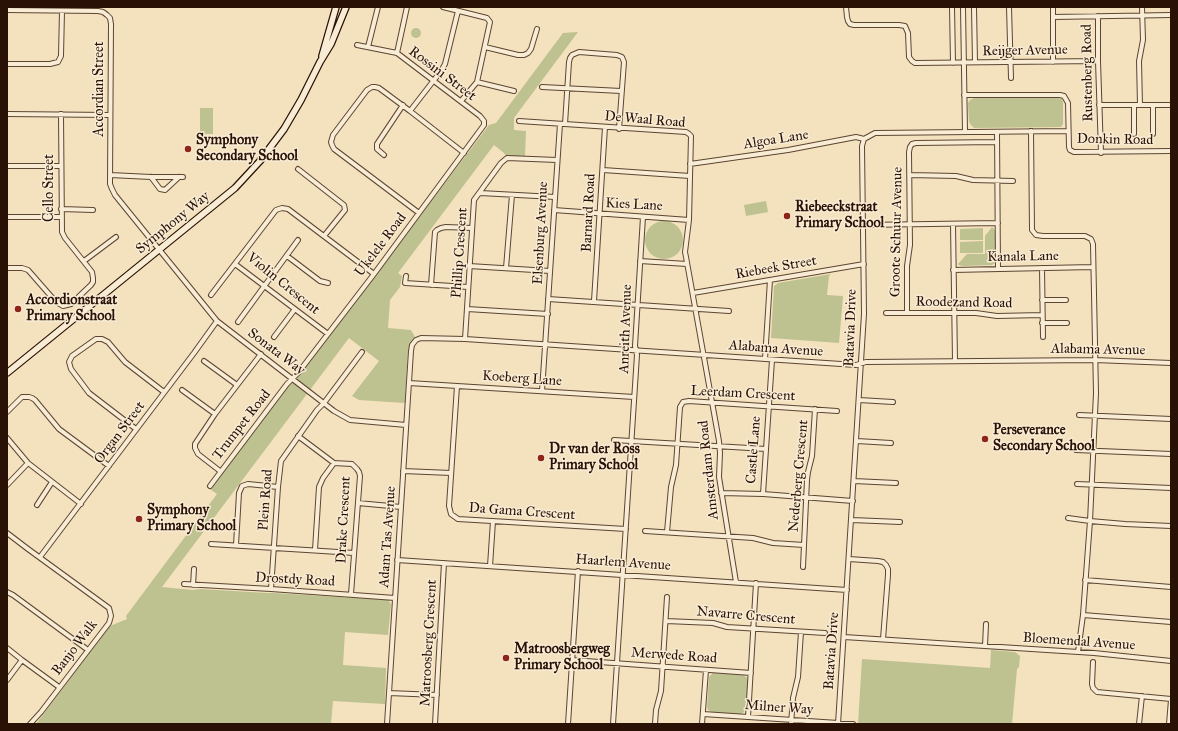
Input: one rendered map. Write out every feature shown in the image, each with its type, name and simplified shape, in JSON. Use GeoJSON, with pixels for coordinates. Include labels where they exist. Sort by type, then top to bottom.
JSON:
{"type":"FeatureCollection","features":[{"type":"Feature","properties":{"kind":"main road","name":"Symphony Way"},"geometry":{"type":"LineString","coordinates":[[320,62],[336,7]]}},
{"type":"Feature","properties":{"kind":"main road","name":"Symphony Way"},"geometry":{"type":"LineString","coordinates":[[7,373],[235,188],[260,161],[284,129],[331,44],[346,7]]}},
{"type":"Feature","properties":{"kind":"street"},"geometry":{"type":"LineString","coordinates":[[368,47],[378,7]]}},
{"type":"Feature","properties":{"kind":"street"},"geometry":{"type":"LineString","coordinates":[[397,53],[407,7]]}},
{"type":"Feature","properties":{"kind":"street"},"geometry":{"type":"LineString","coordinates":[[443,7],[489,20],[490,22],[477,82],[461,101]]}},
{"type":"Feature","properties":{"kind":"street","name":"Reijger Avenue"},"geometry":{"type":"LineString","coordinates":[[846,7],[847,17],[850,24],[905,26],[908,33],[909,57],[913,62],[917,63],[1098,61]]}},
{"type":"Feature","properties":{"kind":"street"},"geometry":{"type":"LineString","coordinates":[[952,7],[953,63]]}},
{"type":"Feature","properties":{"kind":"street"},"geometry":{"type":"LineString","coordinates":[[963,7],[965,132]]}},
{"type":"Feature","properties":{"kind":"street"},"geometry":{"type":"LineString","coordinates":[[974,7],[975,62]]}},
{"type":"Feature","properties":{"kind":"street"},"geometry":{"type":"LineString","coordinates":[[1009,7],[1011,78]]}},
{"type":"Feature","properties":{"kind":"street"},"geometry":{"type":"LineString","coordinates":[[1052,7],[1053,62]]}},
{"type":"Feature","properties":{"kind":"street"},"geometry":{"type":"LineString","coordinates":[[1140,105],[1139,61],[1143,40],[1142,7]]}},
{"type":"Feature","properties":{"kind":"street","name":"Accordian Street"},"geometry":{"type":"LineString","coordinates":[[7,10],[101,11],[106,13],[110,18],[110,184],[113,192],[159,250]]}},
{"type":"Feature","properties":{"kind":"street"},"geometry":{"type":"LineString","coordinates":[[7,64],[50,64],[58,62],[62,56],[62,11]]}},
{"type":"Feature","properties":{"kind":"street"},"geometry":{"type":"LineString","coordinates":[[410,111],[445,64],[458,11]]}},
{"type":"Feature","properties":{"kind":"street"},"geometry":{"type":"LineString","coordinates":[[1053,17],[1171,15]]}},
{"type":"Feature","properties":{"kind":"street","name":"Rustenberg Road"},"geometry":{"type":"LineString","coordinates":[[1098,16],[1101,152]]}},
{"type":"Feature","properties":{"kind":"street"},"geometry":{"type":"LineString","coordinates":[[485,47],[518,55],[524,55],[531,49],[537,29]]}},
{"type":"Feature","properties":{"kind":"street","name":"Rossini Street"},"geometry":{"type":"LineString","coordinates":[[357,45],[397,53],[480,116],[485,124]]}},
{"type":"Feature","properties":{"kind":"street"},"geometry":{"type":"LineString","coordinates":[[565,124],[570,58],[572,55],[579,52],[621,56],[623,58],[624,62],[619,129]]}},
{"type":"Feature","properties":{"kind":"street"},"geometry":{"type":"LineString","coordinates":[[477,82],[514,90]]}},
{"type":"Feature","properties":{"kind":"street"},"geometry":{"type":"LineString","coordinates":[[419,213],[334,149],[331,142],[333,135],[369,88],[375,87],[379,88],[464,152]]}},
{"type":"Feature","properties":{"kind":"street"},"geometry":{"type":"LineString","coordinates":[[542,87],[621,91]]}},
{"type":"Feature","properties":{"kind":"street","name":"Donkin Road"},"geometry":{"type":"LineString","coordinates":[[964,95],[1062,95],[1068,103],[1069,147],[1074,152],[1171,151]]}},
{"type":"Feature","properties":{"kind":"street"},"geometry":{"type":"LineString","coordinates":[[384,155],[377,149],[377,144],[402,105]]}},
{"type":"Feature","properties":{"kind":"street"},"geometry":{"type":"LineString","coordinates":[[1099,105],[1169,105]]}},
{"type":"Feature","properties":{"kind":"street"},"geometry":{"type":"LineString","coordinates":[[1153,105],[1153,134]]}},
{"type":"Feature","properties":{"kind":"street"},"geometry":{"type":"LineString","coordinates":[[1134,106],[1134,134]]}},
{"type":"Feature","properties":{"kind":"street"},"geometry":{"type":"LineString","coordinates":[[7,114],[110,115]]}},
{"type":"Feature","properties":{"kind":"street","name":"Cello Street"},"geometry":{"type":"LineString","coordinates":[[7,268],[22,268],[28,270],[56,302],[63,306],[71,304],[93,282],[92,272],[63,236],[61,229],[61,114]]}},
{"type":"Feature","properties":{"kind":"street","name":"De Waal Road"},"geometry":{"type":"LineString","coordinates":[[519,121],[688,133],[692,138],[685,252],[693,294]]}},
{"type":"Feature","properties":{"kind":"street","name":"Ukelele Road"},"geometry":{"type":"LineString","coordinates":[[293,379],[374,274],[485,124]]}},
{"type":"Feature","properties":{"kind":"street","name":"Elsenburg Avenue"},"geometry":{"type":"LineString","coordinates":[[542,391],[560,124]]}},
{"type":"Feature","properties":{"kind":"street","name":"Barnard Road"},"geometry":{"type":"LineString","coordinates":[[594,301],[605,127]]}},
{"type":"Feature","properties":{"kind":"street"},"geometry":{"type":"LineString","coordinates":[[864,139],[875,133],[1068,131]]}},
{"type":"Feature","properties":{"kind":"street"},"geometry":{"type":"LineString","coordinates":[[997,132],[998,269]]}},
{"type":"Feature","properties":{"kind":"street"},"geometry":{"type":"LineString","coordinates":[[1031,132],[1032,230],[1038,236],[1082,235],[1091,239],[1093,244],[1096,360],[1095,415],[1090,521],[1078,652]]}},
{"type":"Feature","properties":{"kind":"street","name":"Algoa Lane"},"geometry":{"type":"LineString","coordinates":[[690,164],[788,150],[856,137],[864,139]]}},
{"type":"Feature","properties":{"kind":"street","name":"Batavia Drive"},"geometry":{"type":"LineString","coordinates":[[838,724],[862,363],[864,264],[862,146],[864,139]]}},
{"type":"Feature","properties":{"kind":"street","name":"Groote Schuur Avenue"},"geometry":{"type":"LineString","coordinates":[[907,313],[907,266],[910,250],[909,152],[912,144],[997,142]]}},
{"type":"Feature","properties":{"kind":"street","name":"Phillip Crescent"},"geometry":{"type":"LineString","coordinates":[[465,339],[474,200],[507,158],[557,160]]}},
{"type":"Feature","properties":{"kind":"street"},"geometry":{"type":"LineString","coordinates":[[7,166],[61,166]]}},
{"type":"Feature","properties":{"kind":"street"},"geometry":{"type":"LineString","coordinates":[[298,169],[344,205],[345,210],[324,236]]}},
{"type":"Feature","properties":{"kind":"street"},"geometry":{"type":"LineString","coordinates":[[602,170],[690,176]]}},
{"type":"Feature","properties":{"kind":"street"},"geometry":{"type":"LineString","coordinates":[[110,176],[181,177],[165,190],[160,189],[151,177]]}},
{"type":"Feature","properties":{"kind":"street"},"geometry":{"type":"LineString","coordinates":[[910,176],[956,176],[973,180],[1013,181]]}},
{"type":"Feature","properties":{"kind":"street"},"geometry":{"type":"LineString","coordinates":[[480,193],[555,197]]}},
{"type":"Feature","properties":{"kind":"street"},"geometry":{"type":"LineString","coordinates":[[506,268],[512,195]]}},
{"type":"Feature","properties":{"kind":"street","name":"Violin Crescent"},"geometry":{"type":"LineString","coordinates":[[328,334],[235,264],[276,210],[282,208],[288,209],[374,274]]}},
{"type":"Feature","properties":{"kind":"street"},"geometry":{"type":"LineString","coordinates":[[61,209],[93,210]]}},
{"type":"Feature","properties":{"kind":"street","name":"Kies Lane"},"geometry":{"type":"LineString","coordinates":[[554,210],[688,220]]}},
{"type":"Feature","properties":{"kind":"street"},"geometry":{"type":"LineString","coordinates":[[7,217],[61,217]]}},
{"type":"Feature","properties":{"kind":"street","name":"Anreith Avenue"},"geometry":{"type":"LineString","coordinates":[[613,724],[632,441],[637,355],[635,346],[643,217]]}},
{"type":"Feature","properties":{"kind":"street"},"geometry":{"type":"LineString","coordinates":[[953,224],[953,312],[955,361]]}},
{"type":"Feature","properties":{"kind":"street"},"geometry":{"type":"LineString","coordinates":[[863,225],[998,224]]}},
{"type":"Feature","properties":{"kind":"street"},"geometry":{"type":"LineString","coordinates":[[431,285],[435,232],[446,227],[472,228]]}},
{"type":"Feature","properties":{"kind":"street"},"geometry":{"type":"LineString","coordinates":[[84,261],[116,237]]}},
{"type":"Feature","properties":{"kind":"street"},"geometry":{"type":"LineString","coordinates":[[238,322],[298,240]]}},
{"type":"Feature","properties":{"kind":"street","name":"Sonata Way"},"geometry":{"type":"LineString","coordinates":[[159,250],[217,321],[324,403],[350,420],[406,425]]}},
{"type":"Feature","properties":{"kind":"street"},"geometry":{"type":"LineString","coordinates":[[287,256],[320,281],[328,283]]}},
{"type":"Feature","properties":{"kind":"street"},"geometry":{"type":"LineString","coordinates":[[640,260],[687,264]]}},
{"type":"Feature","properties":{"kind":"street"},"geometry":{"type":"LineString","coordinates":[[211,295],[235,264]]}},
{"type":"Feature","properties":{"kind":"street","name":"Riebeek Street"},"geometry":{"type":"LineString","coordinates":[[693,294],[864,264]]}},
{"type":"Feature","properties":{"kind":"street"},"geometry":{"type":"LineString","coordinates":[[469,266],[550,271]]}},
{"type":"Feature","properties":{"kind":"street","name":"Kanala Lane"},"geometry":{"type":"LineString","coordinates":[[953,270],[1093,267]]}},
{"type":"Feature","properties":{"kind":"street"},"geometry":{"type":"LineString","coordinates":[[1042,268],[1043,337]]}},
{"type":"Feature","properties":{"kind":"street"},"geometry":{"type":"LineString","coordinates":[[406,276],[405,283],[468,287]]}},
{"type":"Feature","properties":{"kind":"street"},"geometry":{"type":"LineString","coordinates":[[765,359],[770,280]]}},
{"type":"Feature","properties":{"kind":"street","name":"Amsterdam Road"},"geometry":{"type":"LineString","coordinates":[[693,294],[720,447],[719,477],[736,582]]}},
{"type":"Feature","properties":{"kind":"street"},"geometry":{"type":"LineString","coordinates":[[548,299],[729,311]]}},
{"type":"Feature","properties":{"kind":"street"},"geometry":{"type":"LineString","coordinates":[[1042,300],[1066,300]]}},
{"type":"Feature","properties":{"kind":"street"},"geometry":{"type":"LineString","coordinates":[[274,337],[295,309]]}},
{"type":"Feature","properties":{"kind":"street"},"geometry":{"type":"LineString","coordinates":[[467,309],[548,314]]}},
{"type":"Feature","properties":{"kind":"street","name":"Roodezand Road"},"geometry":{"type":"LineString","coordinates":[[886,313],[953,312],[982,313],[997,316],[1042,315]]}},
{"type":"Feature","properties":{"kind":"street","name":"Organ Street"},"geometry":{"type":"LineString","coordinates":[[40,557],[217,321]]}},
{"type":"Feature","properties":{"kind":"street"},"geometry":{"type":"LineString","coordinates":[[1042,324],[1067,323]]}},
{"type":"Feature","properties":{"kind":"street","name":"Alabama Avenue"},"geometry":{"type":"LineString","coordinates":[[411,351],[412,345],[416,340],[421,338],[465,339],[856,365],[866,362],[1096,360],[1171,363]]}},
{"type":"Feature","properties":{"kind":"street"},"geometry":{"type":"LineString","coordinates":[[136,429],[89,393],[69,366],[72,356],[96,339],[102,339],[108,342],[125,362],[164,392]]}},
{"type":"Feature","properties":{"kind":"street","name":"Adam Tas Avenue"},"geometry":{"type":"LineString","coordinates":[[387,724],[411,351]]}},
{"type":"Feature","properties":{"kind":"street","name":"Plein Road"},"geometry":{"type":"LineString","coordinates":[[271,589],[281,461],[317,410],[324,403],[362,352]]}},
{"type":"Feature","properties":{"kind":"street"},"geometry":{"type":"LineString","coordinates":[[220,471],[198,454],[195,444],[215,414],[261,354]]}},
{"type":"Feature","properties":{"kind":"street","name":"Castle Lane"},"geometry":{"type":"LineString","coordinates":[[763,494],[772,360]]}},
{"type":"Feature","properties":{"kind":"street"},"geometry":{"type":"LineString","coordinates":[[204,361],[237,385]]}},
{"type":"Feature","properties":{"kind":"street","name":"Trumpet Road"},"geometry":{"type":"LineString","coordinates":[[210,486],[287,384],[293,379]]}},
{"type":"Feature","properties":{"kind":"street","name":"Koeberg Lane"},"geometry":{"type":"LineString","coordinates":[[409,383],[634,397]]}},
{"type":"Feature","properties":{"kind":"street","name":"Da Gama Crescent"},"geometry":{"type":"LineString","coordinates":[[457,386],[451,474],[451,514],[458,518],[626,529]]}},
{"type":"Feature","properties":{"kind":"street"},"geometry":{"type":"LineString","coordinates":[[182,390],[215,414]]}},
{"type":"Feature","properties":{"kind":"street"},"geometry":{"type":"LineString","coordinates":[[7,412],[22,398],[29,397],[36,400],[59,429],[109,466]]}},
{"type":"Feature","properties":{"kind":"street"},"geometry":{"type":"LineString","coordinates":[[859,400],[893,402]]}},
{"type":"Feature","properties":{"kind":"street","name":"Leerdam Crescent"},"geometry":{"type":"LineString","coordinates":[[667,532],[671,487],[675,470],[680,407],[682,404],[689,401],[713,402],[837,411]]}},
{"type":"Feature","properties":{"kind":"street","name":"Nederberg Crescent"},"geometry":{"type":"LineString","coordinates":[[803,567],[806,498],[808,472],[812,456],[815,409]]}},
{"type":"Feature","properties":{"kind":"street"},"geometry":{"type":"LineString","coordinates":[[1079,415],[1171,419]]}},
{"type":"Feature","properties":{"kind":"street","name":"Drake Crescent"},"geometry":{"type":"LineString","coordinates":[[298,436],[334,463],[352,464],[357,469],[360,476],[351,594]]}},
{"type":"Feature","properties":{"kind":"street"},"geometry":{"type":"LineString","coordinates":[[8,440],[28,463],[80,504]]}},
{"type":"Feature","properties":{"kind":"street"},"geometry":{"type":"LineString","coordinates":[[614,440],[766,449]]}},
{"type":"Feature","properties":{"kind":"street"},"geometry":{"type":"LineString","coordinates":[[857,441],[891,443]]}},
{"type":"Feature","properties":{"kind":"street"},"geometry":{"type":"LineString","coordinates":[[1076,450],[1171,454]]}},
{"type":"Feature","properties":{"kind":"street"},"geometry":{"type":"LineString","coordinates":[[7,485],[28,463]]}},
{"type":"Feature","properties":{"kind":"street"},"geometry":{"type":"LineString","coordinates":[[315,550],[319,487],[323,478],[334,463]]}},
{"type":"Feature","properties":{"kind":"street"},"geometry":{"type":"LineString","coordinates":[[403,471],[451,474]]}},
{"type":"Feature","properties":{"kind":"street"},"geometry":{"type":"LineString","coordinates":[[854,481],[896,483]]}},
{"type":"Feature","properties":{"kind":"street"},"geometry":{"type":"LineString","coordinates":[[37,505],[52,482]]}},
{"type":"Feature","properties":{"kind":"street"},"geometry":{"type":"LineString","coordinates":[[236,545],[240,493],[242,486],[248,484],[278,486]]}},
{"type":"Feature","properties":{"kind":"street"},"geometry":{"type":"LineString","coordinates":[[1076,484],[1171,488]]}},
{"type":"Feature","properties":{"kind":"street"},"geometry":{"type":"LineString","coordinates":[[721,493],[763,494],[853,501]]}},
{"type":"Feature","properties":{"kind":"street"},"geometry":{"type":"LineString","coordinates":[[358,503],[401,507]]}},
{"type":"Feature","properties":{"kind":"street"},"geometry":{"type":"LineString","coordinates":[[1068,518],[1124,524],[1171,526]]}},
{"type":"Feature","properties":{"kind":"street"},"geometry":{"type":"LineString","coordinates":[[852,520],[900,522]]}},
{"type":"Feature","properties":{"kind":"street"},"geometry":{"type":"LineString","coordinates":[[490,566],[493,521]]}},
{"type":"Feature","properties":{"kind":"street","name":"Nederberg Crescent"},"geometry":{"type":"LineString","coordinates":[[645,531],[728,536],[758,539],[772,543],[804,545]]}},
{"type":"Feature","properties":{"kind":"street","name":"Banjo Walk"},"geometry":{"type":"LineString","coordinates":[[7,533],[109,608],[111,616],[109,623],[41,712],[30,724]]}},
{"type":"Feature","properties":{"kind":"street"},"geometry":{"type":"LineString","coordinates":[[211,544],[354,553]]}},
{"type":"Feature","properties":{"kind":"street","name":"Haarlem Avenue"},"geometry":{"type":"LineString","coordinates":[[398,560],[847,590]]}},
{"type":"Feature","properties":{"kind":"street"},"geometry":{"type":"LineString","coordinates":[[849,560],[883,562],[888,569],[884,639]]}},
{"type":"Feature","properties":{"kind":"street","name":"Matroosberg Crescent"},"geometry":{"type":"LineString","coordinates":[[435,724],[444,563]]}},
{"type":"Feature","properties":{"kind":"street"},"geometry":{"type":"LineString","coordinates":[[193,585],[194,569]]}},
{"type":"Feature","properties":{"kind":"street"},"geometry":{"type":"LineString","coordinates":[[568,724],[578,571]]}},
{"type":"Feature","properties":{"kind":"street"},"geometry":{"type":"LineString","coordinates":[[1085,580],[1171,587]]}},
{"type":"Feature","properties":{"kind":"street"},"geometry":{"type":"LineString","coordinates":[[748,717],[756,583]]}},
{"type":"Feature","properties":{"kind":"street","name":"Drostdy Road"},"geometry":{"type":"LineString","coordinates":[[184,584],[395,598]]}},
{"type":"Feature","properties":{"kind":"street"},"geometry":{"type":"LineString","coordinates":[[7,592],[88,650]]}},
{"type":"Feature","properties":{"kind":"street"},"geometry":{"type":"LineString","coordinates":[[655,724],[656,710],[661,691],[667,597]]}},
{"type":"Feature","properties":{"kind":"street"},"geometry":{"type":"LineString","coordinates":[[1082,614],[1171,622]]}},
{"type":"Feature","properties":{"kind":"street","name":"Navarre Crescent"},"geometry":{"type":"LineString","coordinates":[[666,621],[713,623],[727,627],[825,633]]}},
{"type":"Feature","properties":{"kind":"street"},"geometry":{"type":"LineString","coordinates":[[985,646],[986,624]]}},
{"type":"Feature","properties":{"kind":"street"},"geometry":{"type":"LineString","coordinates":[[792,722],[793,693],[798,677],[801,632]]}},
{"type":"Feature","properties":{"kind":"street","name":"Bloemendal Avenue"},"geometry":{"type":"LineString","coordinates":[[844,637],[1078,652],[1171,661]]}},
{"type":"Feature","properties":{"kind":"street"},"geometry":{"type":"LineString","coordinates":[[7,648],[59,687]]}},
{"type":"Feature","properties":{"kind":"street"},"geometry":{"type":"LineString","coordinates":[[7,680],[22,660]]}},
{"type":"Feature","properties":{"kind":"street","name":"Merwede Road"},"geometry":{"type":"LineString","coordinates":[[572,660],[751,673]]}},
{"type":"Feature","properties":{"kind":"street"},"geometry":{"type":"LineString","coordinates":[[1093,662],[1092,684],[1098,692],[1171,699],[1169,724]]}},
{"type":"Feature","properties":{"kind":"street"},"geometry":{"type":"LineString","coordinates":[[702,724],[706,670]]}},
{"type":"Feature","properties":{"kind":"street"},"geometry":{"type":"LineString","coordinates":[[389,693],[437,695]]}},
{"type":"Feature","properties":{"kind":"street"},"geometry":{"type":"LineString","coordinates":[[1139,724],[1142,696]]}},
{"type":"Feature","properties":{"kind":"street","name":"Milner Way"},"geometry":{"type":"LineString","coordinates":[[703,714],[792,722],[853,724]]}},
{"type":"Feature","properties":{"kind":"green space"},"geometry":{"type":"Polygon","coordinates":[[[416,28],[421,33],[416,38],[411,33],[416,28]]]}},
{"type":"Feature","properties":{"kind":"green space"},"geometry":{"type":"Polygon","coordinates":[[[578,32],[514,118],[514,130],[526,131],[525,156],[506,156],[494,145],[398,273],[402,276],[400,287],[390,300],[388,328],[411,330],[415,337],[408,349],[405,403],[359,400],[352,396],[379,361],[349,338],[162,587],[193,590],[200,589],[388,600],[391,604],[388,635],[345,632],[343,665],[386,668],[385,704],[333,701],[331,724],[36,724],[110,626],[127,619],[126,616],[217,494],[210,489],[290,384],[299,376],[489,125],[496,123],[563,33],[578,32]]]}},
{"type":"Feature","properties":{"kind":"green space"},"geometry":{"type":"Polygon","coordinates":[[[974,98],[1062,99],[1063,124],[1061,127],[974,128],[969,122],[968,103],[974,98]]]}},
{"type":"Feature","properties":{"kind":"green space"},"geometry":{"type":"Polygon","coordinates":[[[200,108],[213,108],[213,134],[200,134],[200,108]]]}},
{"type":"Feature","properties":{"kind":"green space"},"geometry":{"type":"Polygon","coordinates":[[[766,201],[768,212],[746,216],[744,205],[766,201]]]}},
{"type":"Feature","properties":{"kind":"green space"},"geometry":{"type":"Polygon","coordinates":[[[664,221],[674,224],[680,230],[683,240],[680,250],[674,256],[664,259],[654,256],[648,250],[645,240],[648,230],[654,224],[664,221]]]}},
{"type":"Feature","properties":{"kind":"green space"},"geometry":{"type":"Polygon","coordinates":[[[992,227],[996,232],[995,263],[992,265],[959,265],[958,264],[967,254],[985,254],[985,236],[992,227]]]}},
{"type":"Feature","properties":{"kind":"green space"},"geometry":{"type":"Polygon","coordinates":[[[983,228],[983,240],[960,240],[960,229],[983,228]]]}},
{"type":"Feature","properties":{"kind":"green space"},"geometry":{"type":"Polygon","coordinates":[[[983,241],[983,253],[960,253],[960,242],[983,241]]]}},
{"type":"Feature","properties":{"kind":"green space"},"geometry":{"type":"Polygon","coordinates":[[[831,274],[829,276],[827,295],[843,296],[839,343],[771,338],[774,286],[778,283],[831,274]]]}},
{"type":"Feature","properties":{"kind":"green space"},"geometry":{"type":"Polygon","coordinates":[[[991,650],[1015,652],[1020,656],[1019,667],[1017,669],[1012,724],[858,724],[862,659],[990,668],[991,650]]]}},
{"type":"Feature","properties":{"kind":"green space"},"geometry":{"type":"Polygon","coordinates":[[[713,673],[743,675],[746,677],[748,680],[745,710],[743,713],[712,712],[708,710],[709,677],[713,673]]]}},
{"type":"Feature","properties":{"kind":"place","name":"Symphony Secondary School"},"geometry":{"type":"Point","coordinates":[188,149]}},
{"type":"Feature","properties":{"kind":"place","name":"Riebeeckstraat Primary School"},"geometry":{"type":"Point","coordinates":[787,216]}},
{"type":"Feature","properties":{"kind":"place","name":"Accordionstraat Primary School"},"geometry":{"type":"Point","coordinates":[18,309]}},
{"type":"Feature","properties":{"kind":"place","name":"Perseverance Secondary School"},"geometry":{"type":"Point","coordinates":[985,439]}},
{"type":"Feature","properties":{"kind":"place","name":"Dr van der Ross Primary School"},"geometry":{"type":"Point","coordinates":[541,458]}},
{"type":"Feature","properties":{"kind":"place","name":"Symphony Primary School"},"geometry":{"type":"Point","coordinates":[139,519]}},
{"type":"Feature","properties":{"kind":"place","name":"Matroosbergweg Primary School"},"geometry":{"type":"Point","coordinates":[506,658]}}]}
